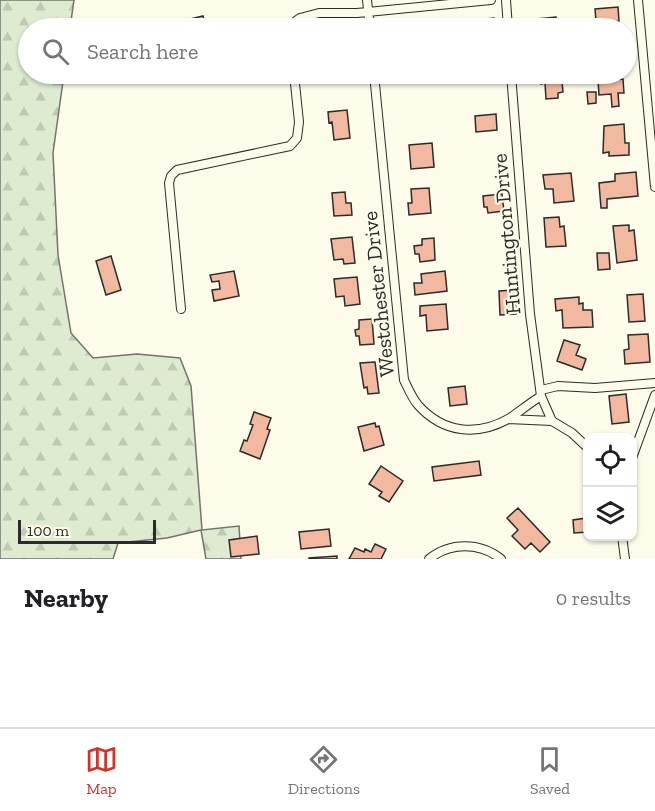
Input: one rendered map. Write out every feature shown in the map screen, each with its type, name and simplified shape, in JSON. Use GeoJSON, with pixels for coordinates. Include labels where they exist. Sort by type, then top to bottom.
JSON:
{"type":"FeatureCollection","features":[{"type":"Feature","properties":{"kind":"street"},"geometry":{"type":"LineString","coordinates":[[367,0],[369,18]]}},
{"type":"Feature","properties":{"kind":"street"},"geometry":{"type":"LineString","coordinates":[[300,18],[319,13],[368,12],[492,0]]}},
{"type":"Feature","properties":{"kind":"street"},"geometry":{"type":"LineString","coordinates":[[506,0],[507,18]]}},
{"type":"Feature","properties":{"kind":"street"},"geometry":{"type":"LineString","coordinates":[[638,0],[655,187]]}},
{"type":"Feature","properties":{"kind":"street"},"geometry":{"type":"LineString","coordinates":[[181,309],[169,183],[171,176],[177,170],[290,146],[297,138],[299,122],[295,84]]}},
{"type":"Feature","properties":{"kind":"street","name":"Westchester Drive"},"geometry":{"type":"LineString","coordinates":[[375,84],[404,380],[416,403],[434,420],[463,431],[480,429],[508,419],[541,393]]}},
{"type":"Feature","properties":{"kind":"street","name":"Huntington Drive"},"geometry":{"type":"LineString","coordinates":[[513,84],[530,314],[541,393],[552,421]]}},
{"type":"Feature","properties":{"kind":"street"},"geometry":{"type":"LineString","coordinates":[[541,393],[558,386],[595,388],[655,383]]}},
{"type":"Feature","properties":{"kind":"street"},"geometry":{"type":"LineString","coordinates":[[637,445],[655,395]]}},
{"type":"Feature","properties":{"kind":"street"},"geometry":{"type":"LineString","coordinates":[[508,419],[552,421],[572,433],[583,443]]}},
{"type":"Feature","properties":{"kind":"street"},"geometry":{"type":"LineString","coordinates":[[623,541],[625,559]]}},
{"type":"Feature","properties":{"kind":"street"},"geometry":{"type":"LineString","coordinates":[[429,559],[447,548],[465,546],[480,548],[501,559]]}},
{"type":"Feature","properties":{"kind":"green space"},"geometry":{"type":"Polygon","coordinates":[[[0,0],[74,0],[71,18],[18,18],[18,84],[63,84],[53,153],[58,255],[71,333],[93,358],[137,354],[180,358],[191,386],[202,530],[239,526],[241,559],[206,559],[201,530],[167,538],[118,543],[113,559],[0,559],[0,0]]]}},
{"type":"Feature","properties":{"kind":"building"},"geometry":{"type":"Polygon","coordinates":[[[618,7],[619,18],[596,18],[595,9],[618,7]]]}},
{"type":"Feature","properties":{"kind":"building"},"geometry":{"type":"Polygon","coordinates":[[[545,84],[562,84],[563,92],[558,93],[558,98],[546,99],[545,84]]]}},
{"type":"Feature","properties":{"kind":"building"},"geometry":{"type":"Polygon","coordinates":[[[598,84],[623,84],[624,93],[618,93],[619,106],[612,107],[611,94],[599,95],[598,84]]]}},
{"type":"Feature","properties":{"kind":"building"},"geometry":{"type":"Polygon","coordinates":[[[587,92],[596,92],[596,103],[588,104],[587,92]]]}},
{"type":"Feature","properties":{"kind":"building"},"geometry":{"type":"Polygon","coordinates":[[[347,110],[350,138],[334,140],[332,122],[329,123],[328,112],[347,110]]]}},
{"type":"Feature","properties":{"kind":"building"},"geometry":{"type":"Polygon","coordinates":[[[496,114],[497,130],[476,132],[475,116],[496,114]]]}},
{"type":"Feature","properties":{"kind":"building"},"geometry":{"type":"Polygon","coordinates":[[[624,124],[625,143],[629,143],[629,155],[609,156],[609,152],[603,153],[604,126],[624,124]]]}},
{"type":"Feature","properties":{"kind":"building"},"geometry":{"type":"Polygon","coordinates":[[[432,143],[434,167],[411,169],[409,145],[432,143]]]}},
{"type":"Feature","properties":{"kind":"building"},"geometry":{"type":"Polygon","coordinates":[[[636,172],[638,196],[607,199],[607,208],[601,208],[599,183],[615,181],[615,174],[636,172]]]}},
{"type":"Feature","properties":{"kind":"building"},"geometry":{"type":"Polygon","coordinates":[[[571,173],[574,201],[554,203],[553,189],[545,189],[543,175],[571,173]]]}},
{"type":"Feature","properties":{"kind":"building"},"geometry":{"type":"Polygon","coordinates":[[[429,188],[431,213],[409,215],[408,203],[412,203],[411,189],[429,188]]]}},
{"type":"Feature","properties":{"kind":"building"},"geometry":{"type":"Polygon","coordinates":[[[345,192],[346,203],[351,203],[352,215],[334,216],[332,193],[345,192]]]}},
{"type":"Feature","properties":{"kind":"building"},"geometry":{"type":"Polygon","coordinates":[[[502,194],[504,211],[488,213],[487,207],[484,207],[483,196],[502,194]]]}},
{"type":"Feature","properties":{"kind":"building"},"geometry":{"type":"Polygon","coordinates":[[[559,217],[560,227],[564,226],[566,246],[546,247],[544,218],[559,217]]]}},
{"type":"Feature","properties":{"kind":"building"},"geometry":{"type":"Polygon","coordinates":[[[629,225],[629,231],[634,230],[637,260],[617,263],[613,226],[629,225]]]}},
{"type":"Feature","properties":{"kind":"building"},"geometry":{"type":"Polygon","coordinates":[[[352,237],[355,263],[344,264],[343,259],[334,260],[331,239],[352,237]]]}},
{"type":"Feature","properties":{"kind":"building"},"geometry":{"type":"Polygon","coordinates":[[[434,238],[435,260],[420,262],[419,254],[415,254],[414,246],[422,245],[422,239],[434,238]]]}},
{"type":"Feature","properties":{"kind":"building"},"geometry":{"type":"Polygon","coordinates":[[[597,253],[609,253],[610,269],[598,270],[597,253]]]}},
{"type":"Feature","properties":{"kind":"building"},"geometry":{"type":"Polygon","coordinates":[[[111,256],[121,290],[106,295],[96,261],[111,256]]]}},
{"type":"Feature","properties":{"kind":"building"},"geometry":{"type":"Polygon","coordinates":[[[234,271],[239,296],[214,301],[212,290],[220,289],[219,281],[212,282],[210,275],[234,271]]]}},
{"type":"Feature","properties":{"kind":"building"},"geometry":{"type":"Polygon","coordinates":[[[445,271],[447,291],[415,295],[414,283],[422,283],[421,274],[445,271]]]}},
{"type":"Feature","properties":{"kind":"building"},"geometry":{"type":"Polygon","coordinates":[[[357,277],[360,304],[345,306],[344,296],[336,297],[334,279],[357,277]]]}},
{"type":"Feature","properties":{"kind":"building"},"geometry":{"type":"Polygon","coordinates":[[[515,290],[516,314],[500,315],[499,291],[515,290]]]}},
{"type":"Feature","properties":{"kind":"building"},"geometry":{"type":"Polygon","coordinates":[[[643,294],[645,321],[629,322],[627,295],[643,294]]]}},
{"type":"Feature","properties":{"kind":"building"},"geometry":{"type":"Polygon","coordinates":[[[579,297],[579,304],[583,303],[583,310],[592,310],[593,327],[563,328],[562,310],[556,311],[555,299],[579,297]]]}},
{"type":"Feature","properties":{"kind":"building"},"geometry":{"type":"Polygon","coordinates":[[[446,304],[448,329],[427,331],[426,315],[420,316],[420,306],[446,304]]]}},
{"type":"Feature","properties":{"kind":"building"},"geometry":{"type":"Polygon","coordinates":[[[372,319],[374,344],[360,345],[359,336],[356,336],[355,330],[359,329],[359,320],[372,319]]]}},
{"type":"Feature","properties":{"kind":"building"},"geometry":{"type":"Polygon","coordinates":[[[648,334],[650,362],[625,364],[624,350],[629,349],[628,335],[648,334]]]}},
{"type":"Feature","properties":{"kind":"building"},"geometry":{"type":"Polygon","coordinates":[[[564,340],[580,345],[576,355],[586,359],[582,370],[557,361],[564,340]]]}},
{"type":"Feature","properties":{"kind":"building"},"geometry":{"type":"Polygon","coordinates":[[[375,362],[379,393],[368,394],[367,387],[364,388],[360,363],[375,362]]]}},
{"type":"Feature","properties":{"kind":"building"},"geometry":{"type":"Polygon","coordinates":[[[465,386],[467,404],[450,406],[448,388],[465,386]]]}},
{"type":"Feature","properties":{"kind":"building"},"geometry":{"type":"Polygon","coordinates":[[[626,394],[629,422],[612,424],[609,396],[626,394]]]}},
{"type":"Feature","properties":{"kind":"building"},"geometry":{"type":"Polygon","coordinates":[[[254,412],[271,418],[267,429],[270,430],[260,459],[240,451],[253,425],[250,424],[254,412]]]}},
{"type":"Feature","properties":{"kind":"building"},"geometry":{"type":"Polygon","coordinates":[[[375,423],[376,427],[379,426],[384,445],[364,451],[358,427],[375,423]]]}},
{"type":"Feature","properties":{"kind":"building"},"geometry":{"type":"Polygon","coordinates":[[[479,461],[481,475],[434,481],[432,467],[479,461]]]}},
{"type":"Feature","properties":{"kind":"building"},"geometry":{"type":"Polygon","coordinates":[[[381,466],[403,481],[389,502],[379,496],[382,492],[369,484],[381,466]]]}},
{"type":"Feature","properties":{"kind":"building"},"geometry":{"type":"Polygon","coordinates":[[[518,508],[550,542],[540,552],[531,543],[525,549],[512,536],[518,530],[507,518],[518,508]]]}},
{"type":"Feature","properties":{"kind":"building"},"geometry":{"type":"Polygon","coordinates":[[[583,518],[583,532],[574,533],[573,520],[583,518]]]}},
{"type":"Feature","properties":{"kind":"building"},"geometry":{"type":"Polygon","coordinates":[[[329,529],[331,546],[301,549],[299,532],[329,529]]]}},
{"type":"Feature","properties":{"kind":"building"},"geometry":{"type":"Polygon","coordinates":[[[257,536],[259,554],[231,557],[229,540],[257,536]]]}},
{"type":"Feature","properties":{"kind":"building"},"geometry":{"type":"Polygon","coordinates":[[[375,544],[386,549],[381,559],[349,559],[355,548],[371,552],[375,544]]]}},
{"type":"Feature","properties":{"kind":"building"},"geometry":{"type":"Polygon","coordinates":[[[337,556],[337,559],[309,559],[309,558],[337,556]]]}}]}
